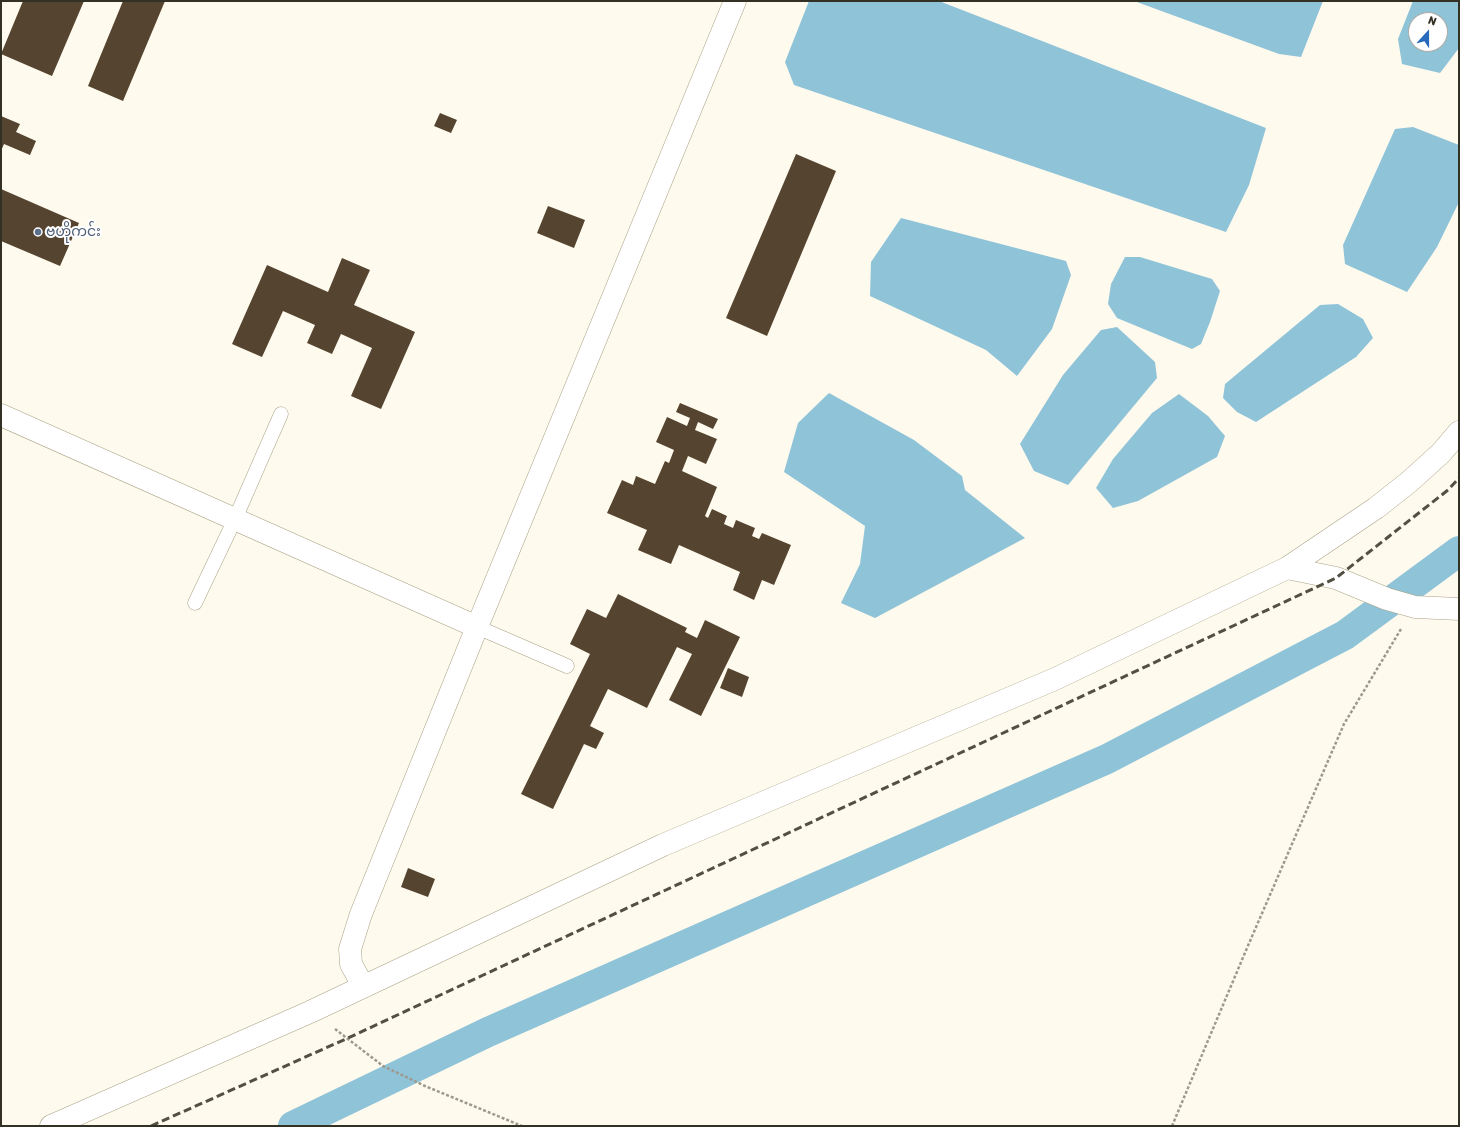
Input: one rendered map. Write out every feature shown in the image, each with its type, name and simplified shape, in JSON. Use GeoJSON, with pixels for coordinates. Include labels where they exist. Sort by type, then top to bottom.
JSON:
{"type":"FeatureCollection","features":[{"type":"Feature","properties":{"kind":"street"},"geometry":{"type":"LineString","coordinates":[[363,986],[351,964],[350,949],[354,934],[477,627],[735,1]]}},
{"type":"Feature","properties":{"kind":"street"},"geometry":{"type":"LineString","coordinates":[[1,415],[477,627]]}},
{"type":"Feature","properties":{"kind":"street"},"geometry":{"type":"LineString","coordinates":[[51,1126],[310,1012],[663,845],[1055,680],[1287,568],[1376,508],[1441,453],[1459,432]]}},
{"type":"Feature","properties":{"kind":"street"},"geometry":{"type":"LineString","coordinates":[[1287,568],[1336,578],[1387,599],[1415,607],[1459,609]]}},
{"type":"Feature","properties":{"kind":"lane"},"geometry":{"type":"LineString","coordinates":[[195,603],[235,519],[281,414]]}},
{"type":"Feature","properties":{"kind":"lane"},"geometry":{"type":"LineString","coordinates":[[477,627],[566,666]]}},
{"type":"Feature","properties":{"kind":"path"},"geometry":{"type":"LineString","coordinates":[[1172,1126],[1344,724],[1415,607]]}},
{"type":"Feature","properties":{"kind":"path"},"geometry":{"type":"LineString","coordinates":[[310,1012],[348,1038],[384,1066],[425,1086],[522,1126]]}},
{"type":"Feature","properties":{"kind":"water"},"geometry":{"type":"Polygon","coordinates":[[[809,1],[939,1],[1266,128],[1249,185],[1226,232],[794,85],[785,62],[809,1]]]}},
{"type":"Feature","properties":{"kind":"water"},"geometry":{"type":"Polygon","coordinates":[[[1134,1],[1323,1],[1301,57],[1279,54],[1134,1]]]}},
{"type":"Feature","properties":{"kind":"water"},"geometry":{"type":"Polygon","coordinates":[[[1413,1],[1459,1],[1459,48],[1440,73],[1402,64],[1398,39],[1408,14],[1408,52],[1448,52],[1448,12],[1409,12],[1413,1]]]}},
{"type":"Feature","properties":{"kind":"water"},"geometry":{"type":"Polygon","coordinates":[[[1413,127],[1459,145],[1459,202],[1437,247],[1407,292],[1345,264],[1343,245],[1395,129],[1413,127]]]}},
{"type":"Feature","properties":{"kind":"water"},"geometry":{"type":"Polygon","coordinates":[[[901,218],[1066,261],[1071,275],[1052,329],[1017,376],[986,350],[870,296],[871,262],[901,218]]]}},
{"type":"Feature","properties":{"kind":"water"},"geometry":{"type":"Polygon","coordinates":[[[1125,257],[1140,257],[1212,279],[1220,291],[1201,344],[1192,349],[1117,318],[1108,304],[1111,284],[1125,257]]]}},
{"type":"Feature","properties":{"kind":"water"},"geometry":{"type":"Polygon","coordinates":[[[1338,304],[1363,319],[1373,338],[1356,357],[1256,422],[1237,412],[1223,398],[1225,384],[1320,305],[1338,304]]]}},
{"type":"Feature","properties":{"kind":"water"},"geometry":{"type":"Polygon","coordinates":[[[1117,327],[1155,362],[1157,378],[1068,485],[1034,471],[1020,444],[1063,375],[1101,330],[1117,327]]]}},
{"type":"Feature","properties":{"kind":"water"},"geometry":{"type":"Polygon","coordinates":[[[829,393],[914,440],[962,476],[965,490],[1025,538],[875,618],[841,603],[860,564],[865,526],[784,472],[798,423],[829,393]]]}},
{"type":"Feature","properties":{"kind":"water"},"geometry":{"type":"Polygon","coordinates":[[[1179,394],[1208,416],[1225,436],[1217,457],[1138,501],[1113,508],[1096,488],[1113,459],[1152,413],[1179,394]]]}},
{"type":"Feature","properties":{"kind":"building"},"geometry":{"type":"Polygon","coordinates":[[[23,1],[84,1],[52,76],[1,54],[23,1]]]}},
{"type":"Feature","properties":{"kind":"building"},"geometry":{"type":"Polygon","coordinates":[[[123,1],[165,1],[123,101],[88,86],[123,1]]]}},
{"type":"Feature","properties":{"kind":"building"},"geometry":{"type":"Polygon","coordinates":[[[440,113],[457,120],[451,133],[434,126],[440,113]]]}},
{"type":"Feature","properties":{"kind":"building"},"geometry":{"type":"Polygon","coordinates":[[[1,116],[20,124],[16,132],[36,141],[30,155],[4,144],[1,151],[1,116]]]}},
{"type":"Feature","properties":{"kind":"building"},"geometry":{"type":"Polygon","coordinates":[[[796,154],[836,171],[767,336],[726,318],[796,154]]]}},
{"type":"Feature","properties":{"kind":"building","name":"ဗဟိုကင်း"},"geometry":{"type":"Polygon","coordinates":[[[1,189],[79,223],[60,266],[1,241],[1,189]]]}},
{"type":"Feature","properties":{"kind":"building"},"geometry":{"type":"Polygon","coordinates":[[[548,206],[585,220],[574,248],[537,233],[548,206]]]}},
{"type":"Feature","properties":{"kind":"building"},"geometry":{"type":"Polygon","coordinates":[[[342,258],[370,270],[354,305],[415,332],[381,409],[351,396],[372,348],[341,334],[332,354],[307,343],[315,325],[283,311],[262,357],[232,344],[267,265],[328,292],[342,258]]]}},
{"type":"Feature","properties":{"kind":"building"},"geometry":{"type":"Polygon","coordinates":[[[680,403],[718,419],[713,429],[698,422],[695,430],[717,439],[706,464],[688,456],[682,471],[717,487],[705,516],[708,518],[712,509],[727,516],[724,524],[733,528],[736,520],[755,528],[752,536],[759,539],[762,533],[791,545],[774,585],[762,580],[754,600],[733,590],[740,572],[679,545],[671,564],[638,550],[647,530],[607,513],[622,480],[633,485],[636,476],[655,484],[665,461],[669,463],[674,450],[656,442],[667,417],[687,426],[690,418],[676,412],[680,403]]]}},
{"type":"Feature","properties":{"kind":"building"},"geometry":{"type":"Polygon","coordinates":[[[618,594],[687,628],[685,632],[697,638],[705,620],[740,637],[701,716],[669,700],[692,654],[677,647],[647,708],[608,689],[590,726],[604,733],[596,749],[584,744],[553,809],[521,794],[590,654],[570,644],[587,609],[606,618],[618,594]]]}},
{"type":"Feature","properties":{"kind":"building"},"geometry":{"type":"Polygon","coordinates":[[[728,668],[749,677],[742,697],[720,688],[728,668]]]}},
{"type":"Feature","properties":{"kind":"building"},"geometry":{"type":"Polygon","coordinates":[[[408,868],[435,879],[428,897],[401,887],[408,868]]]}},
{"type":"Feature","properties":{"kind":"waterway"},"geometry":{"type":"LineString","coordinates":[[293,1126],[488,1032],[1107,759],[1345,635],[1459,551]]}},
{"type":"Feature","properties":{"kind":"railway"},"geometry":{"type":"LineString","coordinates":[[151,1126],[348,1038],[1336,578],[1448,490],[1459,478]]}},
{"type":"Feature","properties":{"kind":"place","name":"ဗဟိုကင်း"},"geometry":{"type":"Point","coordinates":[38,232]}}]}
